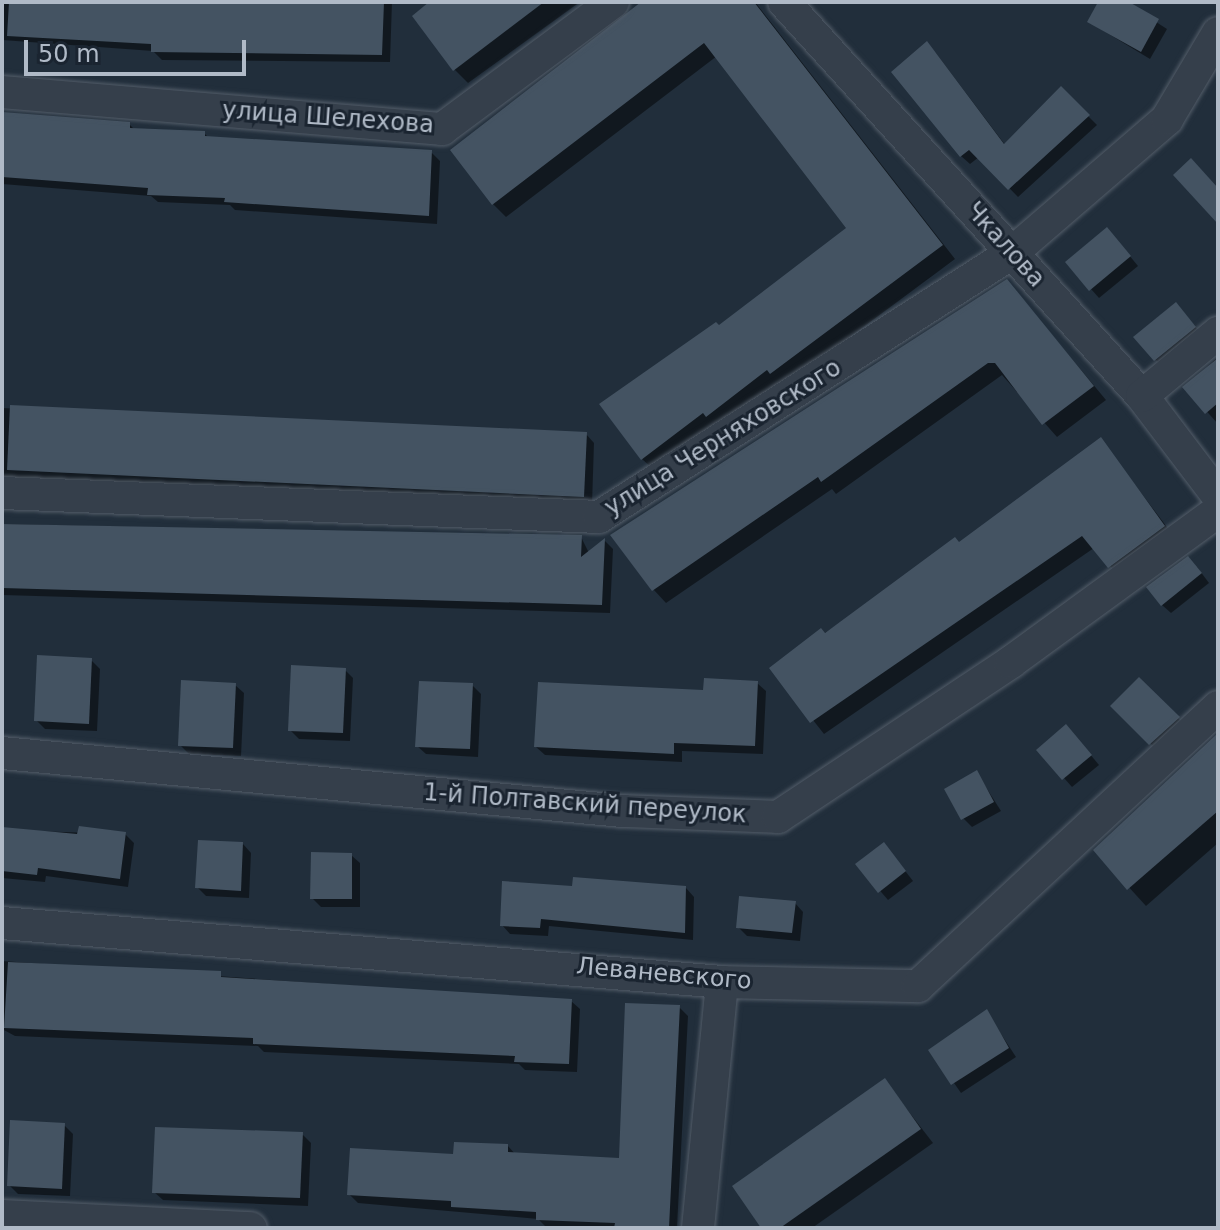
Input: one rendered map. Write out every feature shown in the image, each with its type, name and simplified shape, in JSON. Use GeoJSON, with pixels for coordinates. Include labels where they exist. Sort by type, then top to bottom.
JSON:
{"type":"FeatureCollection","features":[{"type":"Feature","properties":{"kind":"street","name":"улица Шелехова"},"geometry":{"type":"LineString","coordinates":[[2,92],[442,129],[613,2]]}},
{"type":"Feature","properties":{"kind":"street","name":"Чкалова"},"geometry":{"type":"LineString","coordinates":[[784,2],[1142,396],[1218,496]]}},
{"type":"Feature","properties":{"kind":"street","name":"улица Черняховского"},"geometry":{"type":"LineString","coordinates":[[2,493],[599,517],[1012,253],[1167,119],[1218,33]]}},
{"type":"Feature","properties":{"kind":"street"},"geometry":{"type":"LineString","coordinates":[[1142,396],[1218,333]]}},
{"type":"Feature","properties":{"kind":"street","name":"1-й Полтавский переулок"},"geometry":{"type":"LineString","coordinates":[[2,753],[623,811],[778,817],[1011,662],[1218,511]]}},
{"type":"Feature","properties":{"kind":"street","name":"Леваневского"},"geometry":{"type":"LineString","coordinates":[[2,923],[722,982],[918,986],[1218,707]]}},
{"type":"Feature","properties":{"kind":"street"},"geometry":{"type":"LineString","coordinates":[[698,1228],[722,982]]}},
{"type":"Feature","properties":{"kind":"street"},"geometry":{"type":"LineString","coordinates":[[2,1216],[251,1228]]}},
{"type":"Feature","properties":{"kind":"building"},"geometry":{"type":"Polygon","coordinates":[[[9,2],[384,2],[382,55],[151,52],[151,44],[7,36],[9,2]]]}},
{"type":"Feature","properties":{"kind":"building"},"geometry":{"type":"Polygon","coordinates":[[[429,2],[544,2],[453,71],[412,16],[429,2]]]}},
{"type":"Feature","properties":{"kind":"building"},"geometry":{"type":"Polygon","coordinates":[[[641,2],[754,2],[943,245],[770,374],[767,370],[706,417],[703,413],[641,460],[599,404],[716,322],[719,325],[846,228],[704,43],[492,205],[450,150],[641,2]]]}},
{"type":"Feature","properties":{"kind":"building"},"geometry":{"type":"Polygon","coordinates":[[[1098,2],[1129,2],[1159,19],[1141,52],[1087,22],[1098,2]]]}},
{"type":"Feature","properties":{"kind":"building"},"geometry":{"type":"Polygon","coordinates":[[[927,41],[1004,144],[1061,86],[1090,115],[1008,190],[969,150],[960,157],[891,72],[927,41]]]}},
{"type":"Feature","properties":{"kind":"building"},"geometry":{"type":"Polygon","coordinates":[[[2,112],[130,122],[130,128],[205,131],[205,136],[432,150],[429,216],[224,202],[225,198],[147,195],[148,188],[2,177],[2,112]]]}},
{"type":"Feature","properties":{"kind":"building"},"geometry":{"type":"Polygon","coordinates":[[[1191,158],[1218,188],[1218,224],[1173,175],[1191,158]]]}},
{"type":"Feature","properties":{"kind":"building"},"geometry":{"type":"Polygon","coordinates":[[[1107,227],[1131,256],[1089,291],[1065,262],[1107,227]]]}},
{"type":"Feature","properties":{"kind":"building"},"geometry":{"type":"Polygon","coordinates":[[[1007,279],[1094,386],[1042,425],[995,363],[988,363],[821,482],[818,477],[652,591],[610,535],[1007,279]]]}},
{"type":"Feature","properties":{"kind":"building"},"geometry":{"type":"Polygon","coordinates":[[[1176,302],[1196,327],[1154,361],[1133,337],[1176,302]]]}},
{"type":"Feature","properties":{"kind":"building"},"geometry":{"type":"Polygon","coordinates":[[[1218,358],[1218,403],[1205,414],[1182,387],[1218,358]]]}},
{"type":"Feature","properties":{"kind":"building"},"geometry":{"type":"Polygon","coordinates":[[[10,405],[587,432],[584,497],[7,470],[10,405]]]}},
{"type":"Feature","properties":{"kind":"building"},"geometry":{"type":"Polygon","coordinates":[[[1101,437],[1165,526],[1108,568],[1082,536],[810,723],[769,668],[821,628],[825,633],[955,537],[959,542],[1101,437]]]}},
{"type":"Feature","properties":{"kind":"building"},"geometry":{"type":"Polygon","coordinates":[[[2,524],[582,535],[581,557],[605,538],[602,605],[2,588],[2,524]]]}},
{"type":"Feature","properties":{"kind":"building"},"geometry":{"type":"Polygon","coordinates":[[[1188,556],[1202,573],[1161,606],[1146,587],[1188,556]]]}},
{"type":"Feature","properties":{"kind":"building"},"geometry":{"type":"Polygon","coordinates":[[[37,655],[92,658],[89,724],[34,721],[37,655]]]}},
{"type":"Feature","properties":{"kind":"building"},"geometry":{"type":"Polygon","coordinates":[[[291,665],[346,668],[343,733],[288,731],[291,665]]]}},
{"type":"Feature","properties":{"kind":"building"},"geometry":{"type":"Polygon","coordinates":[[[1139,677],[1180,717],[1149,745],[1110,706],[1139,677]]]}},
{"type":"Feature","properties":{"kind":"building"},"geometry":{"type":"Polygon","coordinates":[[[704,678],[758,681],[755,746],[674,743],[674,754],[534,747],[538,682],[703,690],[704,678]]]}},
{"type":"Feature","properties":{"kind":"building"},"geometry":{"type":"Polygon","coordinates":[[[181,680],[236,683],[233,748],[178,746],[181,680]]]}},
{"type":"Feature","properties":{"kind":"building"},"geometry":{"type":"Polygon","coordinates":[[[419,681],[473,683],[470,749],[415,747],[419,681]]]}},
{"type":"Feature","properties":{"kind":"building"},"geometry":{"type":"Polygon","coordinates":[[[1066,724],[1092,755],[1062,780],[1036,750],[1066,724]]]}},
{"type":"Feature","properties":{"kind":"building"},"geometry":{"type":"Polygon","coordinates":[[[1218,733],[1218,811],[1127,890],[1093,850],[1218,733]]]}},
{"type":"Feature","properties":{"kind":"building"},"geometry":{"type":"Polygon","coordinates":[[[977,770],[994,802],[961,820],[944,789],[977,770]]]}},
{"type":"Feature","properties":{"kind":"building"},"geometry":{"type":"Polygon","coordinates":[[[79,826],[126,832],[120,879],[38,868],[37,875],[2,871],[2,827],[77,834],[79,826]]]}},
{"type":"Feature","properties":{"kind":"building"},"geometry":{"type":"Polygon","coordinates":[[[198,840],[243,842],[241,891],[195,888],[198,840]]]}},
{"type":"Feature","properties":{"kind":"building"},"geometry":{"type":"Polygon","coordinates":[[[884,842],[906,871],[878,893],[855,864],[884,842]]]}},
{"type":"Feature","properties":{"kind":"building"},"geometry":{"type":"Polygon","coordinates":[[[311,852],[352,853],[352,899],[310,899],[311,852]]]}},
{"type":"Feature","properties":{"kind":"building"},"geometry":{"type":"Polygon","coordinates":[[[573,877],[686,886],[685,933],[541,919],[540,928],[500,926],[502,881],[572,886],[573,877]]]}},
{"type":"Feature","properties":{"kind":"building"},"geometry":{"type":"Polygon","coordinates":[[[739,896],[796,901],[792,933],[736,928],[739,896]]]}},
{"type":"Feature","properties":{"kind":"building"},"geometry":{"type":"Polygon","coordinates":[[[8,962],[221,971],[221,977],[572,999],[569,1064],[514,1062],[515,1056],[253,1044],[253,1038],[4,1028],[8,962]]]}},
{"type":"Feature","properties":{"kind":"building"},"geometry":{"type":"Polygon","coordinates":[[[625,1003],[680,1005],[669,1228],[614,1228],[615,1223],[536,1220],[536,1212],[451,1207],[451,1201],[347,1195],[350,1148],[453,1154],[454,1142],[508,1144],[508,1152],[619,1158],[625,1003]]]}},
{"type":"Feature","properties":{"kind":"building"},"geometry":{"type":"Polygon","coordinates":[[[987,1009],[1009,1048],[951,1085],[928,1050],[987,1009]]]}},
{"type":"Feature","properties":{"kind":"building"},"geometry":{"type":"Polygon","coordinates":[[[885,1078],[921,1129],[780,1228],[761,1228],[732,1186],[885,1078]]]}},
{"type":"Feature","properties":{"kind":"building"},"geometry":{"type":"Polygon","coordinates":[[[10,1120],[65,1123],[62,1189],[7,1186],[10,1120]]]}},
{"type":"Feature","properties":{"kind":"building"},"geometry":{"type":"Polygon","coordinates":[[[155,1127],[303,1132],[300,1198],[152,1193],[155,1127]]]}}]}
